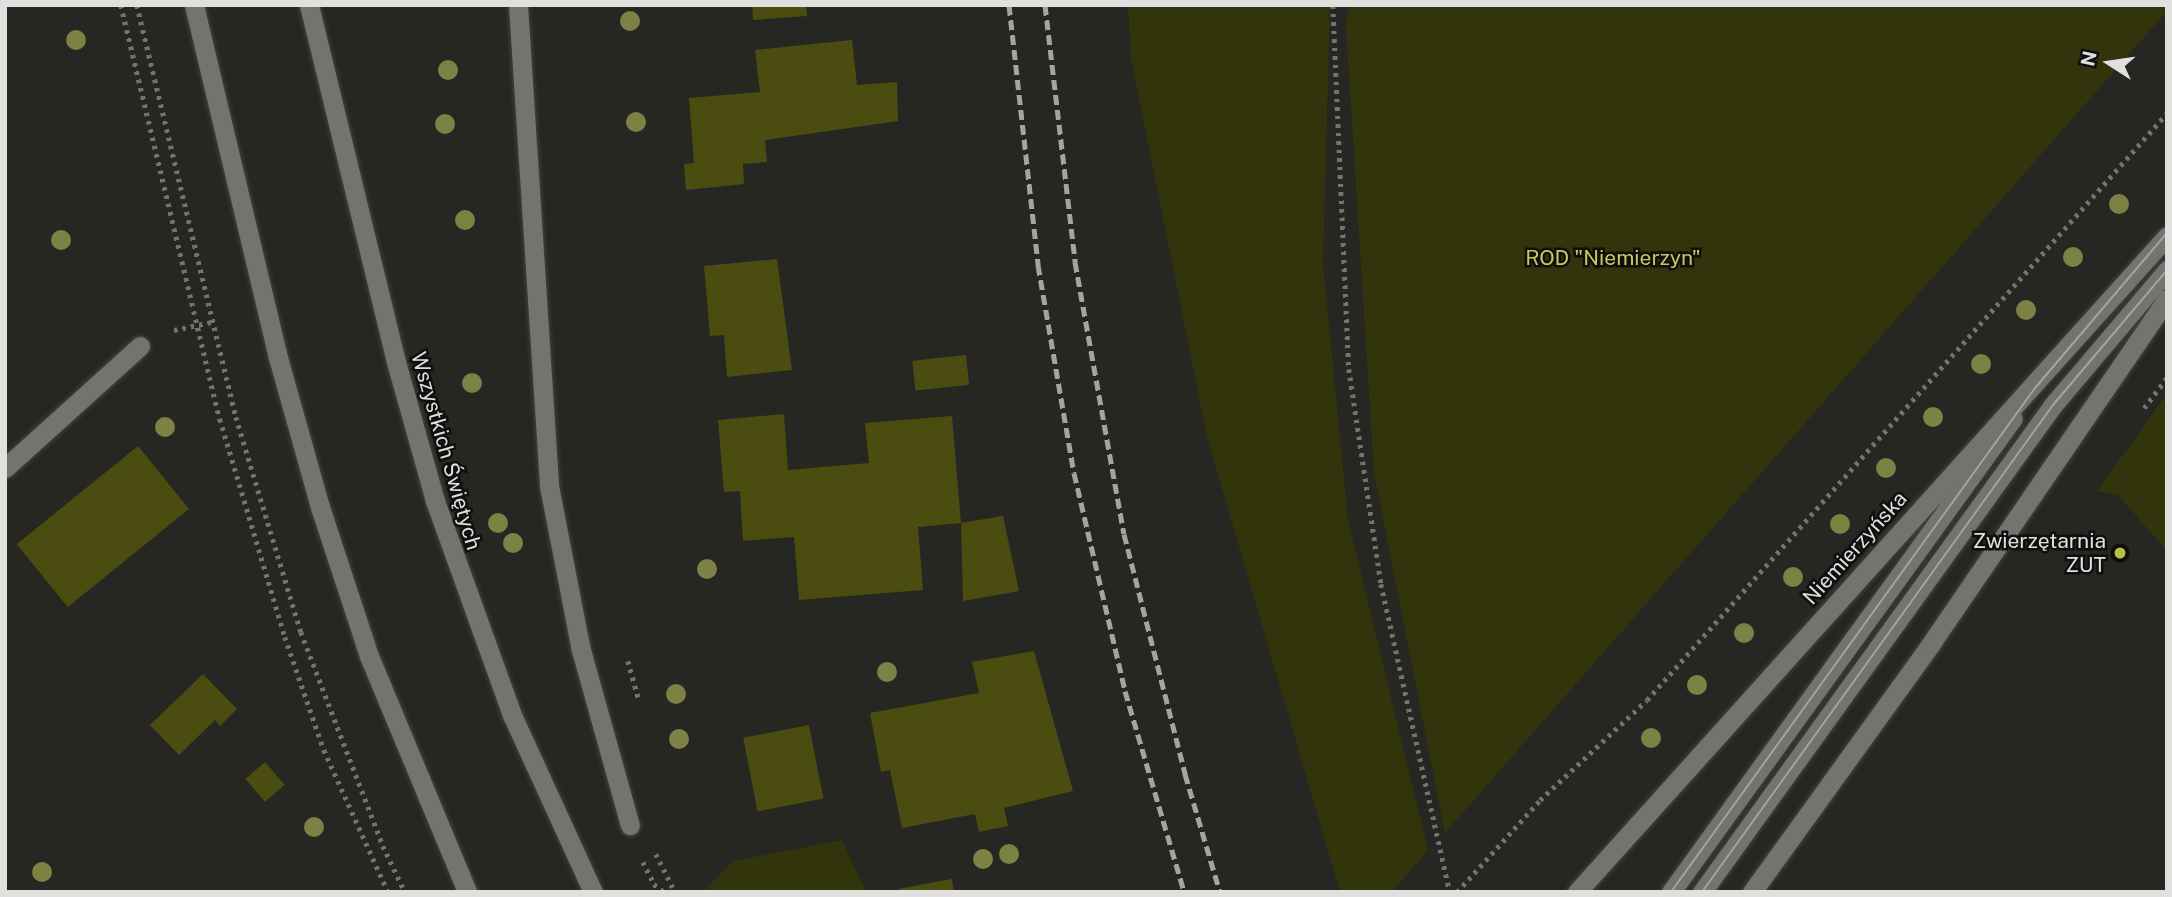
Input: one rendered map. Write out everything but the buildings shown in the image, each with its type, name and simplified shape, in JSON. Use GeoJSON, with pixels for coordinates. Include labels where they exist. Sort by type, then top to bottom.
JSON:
{"type":"FeatureCollection","features":[{"type":"Feature","properties":{"kind":"street"},"geometry":{"type":"LineString","coordinates":[[194,5],[278,354],[320,507],[369,656],[467,892]]}},
{"type":"Feature","properties":{"kind":"street","name":"Wszystkich Świętych"},"geometry":{"type":"LineString","coordinates":[[309,5],[396,362],[435,501],[512,715],[593,892]]}},
{"type":"Feature","properties":{"kind":"street"},"geometry":{"type":"LineString","coordinates":[[510,5],[516,30]]}},
{"type":"Feature","properties":{"kind":"street"},"geometry":{"type":"LineString","coordinates":[[518,5],[516,30],[549,486],[581,650],[630,825]]}},
{"type":"Feature","properties":{"kind":"street","name":"Niemierzyńska"},"geometry":{"type":"LineString","coordinates":[[1577,892],[2167,236]]}},
{"type":"Feature","properties":{"kind":"street"},"geometry":{"type":"LineString","coordinates":[[1702,892],[2053,405],[2167,270]]}},
{"type":"Feature","properties":{"kind":"street"},"geometry":{"type":"LineString","coordinates":[[1671,892],[2009,424],[2131,274]]}},
{"type":"Feature","properties":{"kind":"street"},"geometry":{"type":"LineString","coordinates":[[1752,892],[1932,642],[2167,299]]}},
{"type":"Feature","properties":{"kind":"street"},"geometry":{"type":"LineString","coordinates":[[5,468],[140,346]]}},
{"type":"Feature","properties":{"kind":"path"},"geometry":{"type":"LineString","coordinates":[[121,5],[220,419],[285,637],[324,750],[388,892]]}},
{"type":"Feature","properties":{"kind":"path"},"geometry":{"type":"LineString","coordinates":[[137,5],[212,322],[301,632],[378,834],[405,892]]}},
{"type":"Feature","properties":{"kind":"path"},"geometry":{"type":"LineString","coordinates":[[1333,5],[1349,369],[1381,584],[1450,892]]}},
{"type":"Feature","properties":{"kind":"path"},"geometry":{"type":"LineString","coordinates":[[1457,892],[1540,800],[1647,700],[2167,113]]}},
{"type":"Feature","properties":{"kind":"path"},"geometry":{"type":"LineString","coordinates":[[181,329],[212,322]]}},
{"type":"Feature","properties":{"kind":"path"},"geometry":{"type":"LineString","coordinates":[[626,655],[639,702]]}},
{"type":"Feature","properties":{"kind":"green space"},"geometry":{"type":"Polygon","coordinates":[[[1128,5],[1330,5],[1323,263],[1348,520],[1428,850],[1392,892],[1340,892],[1207,437],[1131,59],[1128,5]]]}},
{"type":"Feature","properties":{"kind":"green space","name":"ROD \"Niemierzyn\""},"geometry":{"type":"Polygon","coordinates":[[[1349,5],[2167,5],[2167,11],[1445,833],[1374,473],[1346,27],[1349,5]]]}},
{"type":"Feature","properties":{"kind":"green space"},"geometry":{"type":"Polygon","coordinates":[[[2167,394],[2167,551],[2118,495],[2097,491],[2167,394]]]}},
{"type":"Feature","properties":{"kind":"green space"},"geometry":{"type":"Polygon","coordinates":[[[842,840],[866,892],[703,892],[733,861],[842,840]]]}},
{"type":"Feature","properties":{"kind":"tram line"},"geometry":{"type":"LineString","coordinates":[[1671,892],[2035,388],[2167,233]]}},
{"type":"Feature","properties":{"kind":"tram line"},"geometry":{"type":"LineString","coordinates":[[1702,892],[2053,405],[2167,270]]}},
{"type":"Feature","properties":{"kind":"railway"},"geometry":{"type":"LineString","coordinates":[[1009,5],[1038,265],[1074,473],[1125,691],[1184,892]]}},
{"type":"Feature","properties":{"kind":"railway"},"geometry":{"type":"LineString","coordinates":[[1045,5],[1075,262],[1124,534],[1185,774],[1220,892]]}},
{"type":"Feature","properties":{"kind":"place","name":"Zwierzętarnia ZUT"},"geometry":{"type":"Point","coordinates":[2120,553]}}]}
